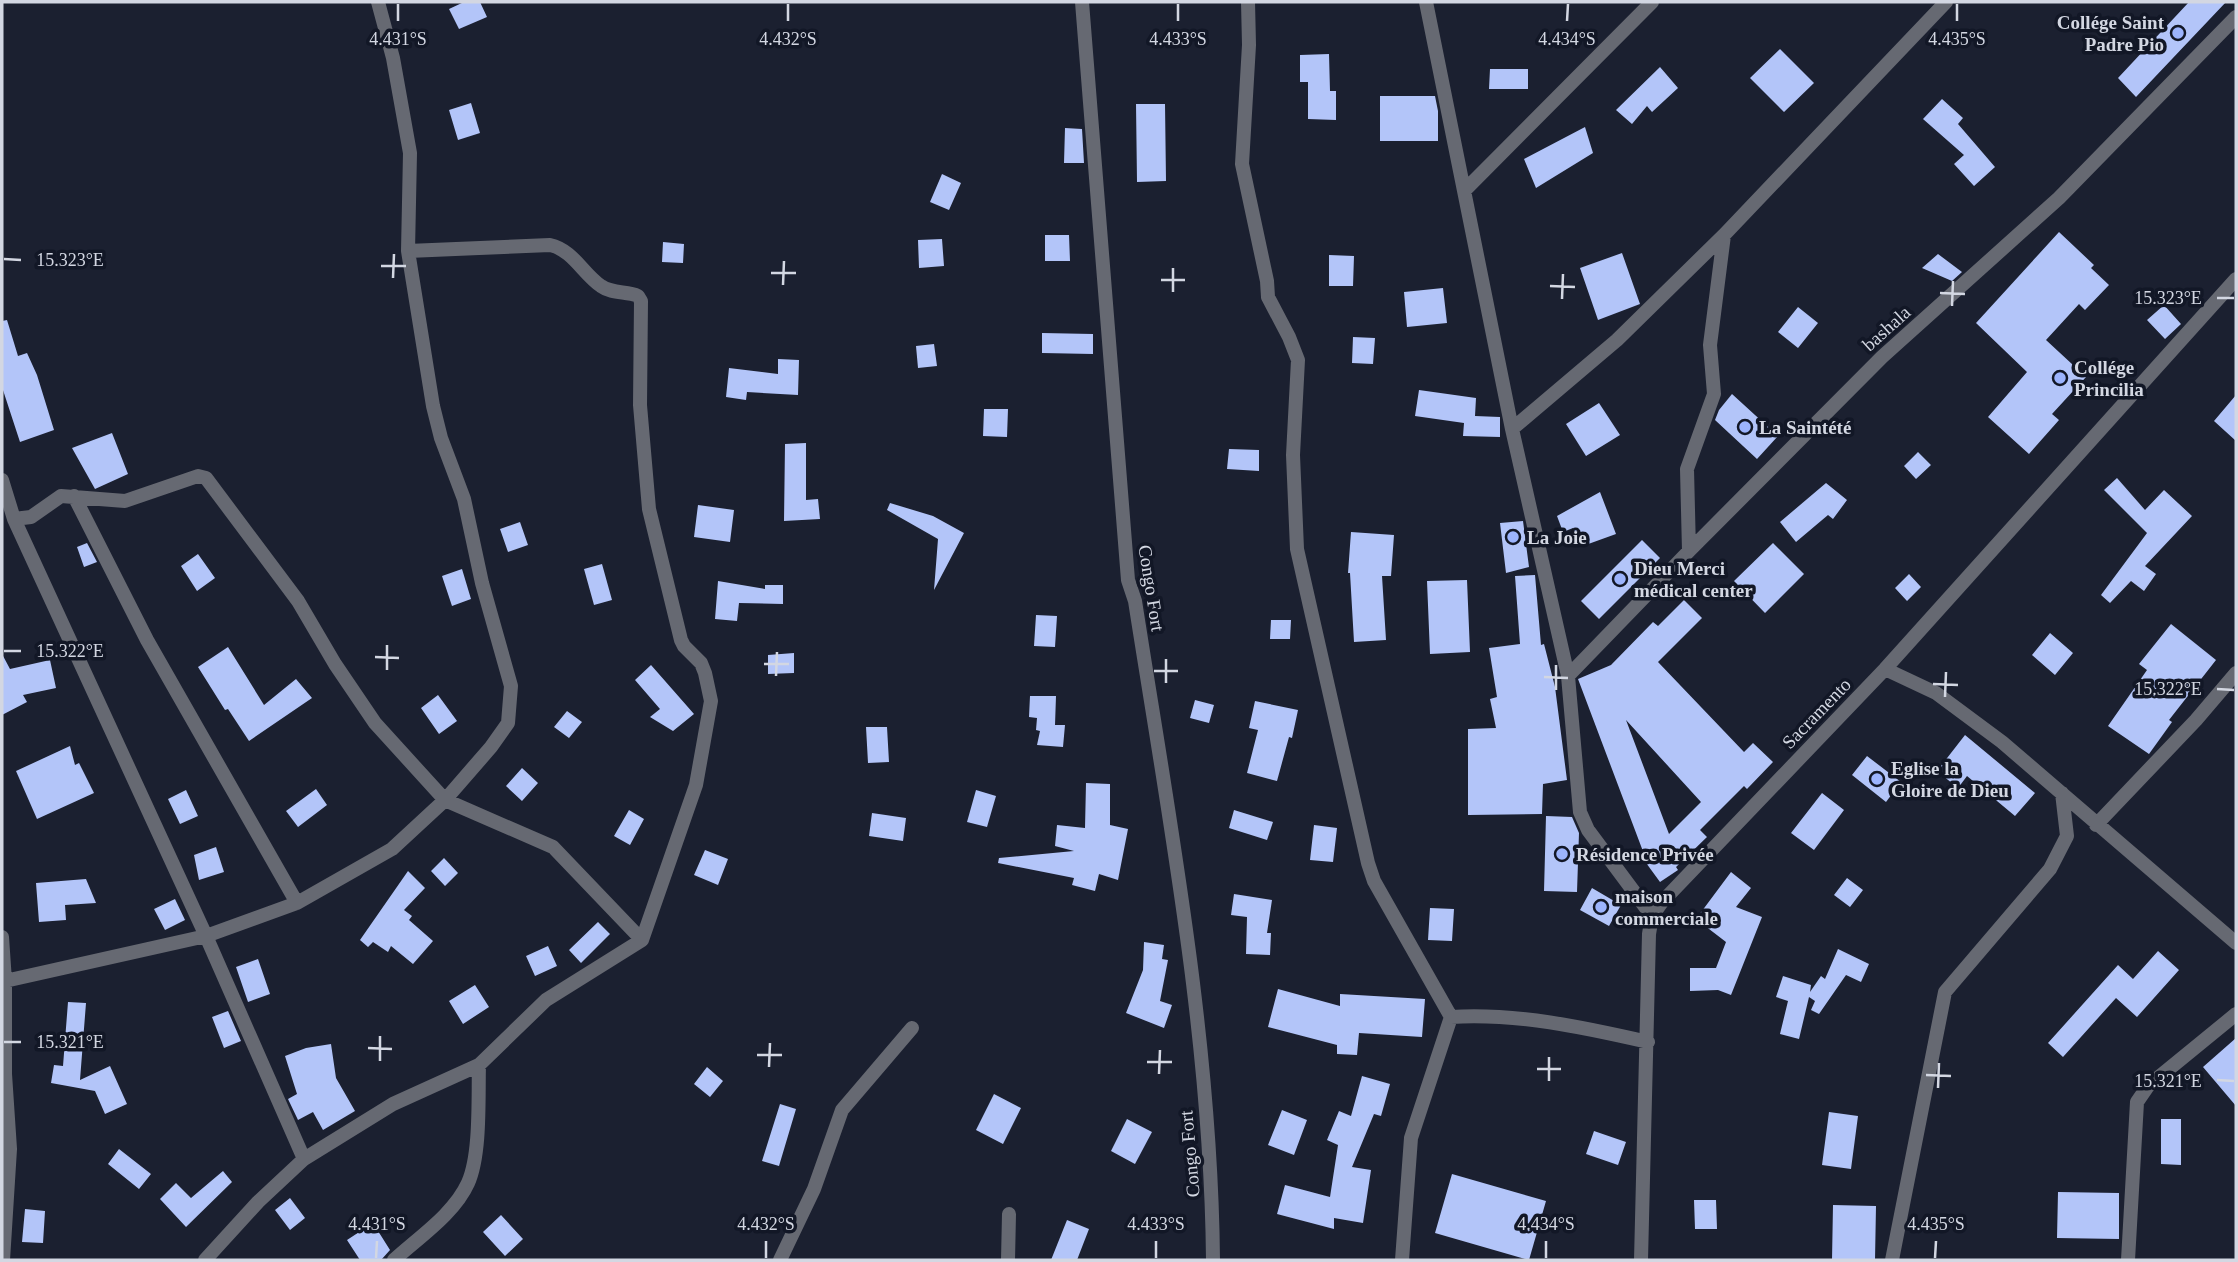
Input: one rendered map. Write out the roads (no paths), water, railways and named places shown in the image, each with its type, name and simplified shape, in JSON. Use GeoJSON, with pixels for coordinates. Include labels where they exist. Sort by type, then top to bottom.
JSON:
{"type":"FeatureCollection","features":[{"type":"Feature","properties":{"kind":"street"},"geometry":{"type":"LineString","coordinates":[[5,981],[206,936],[297,903],[392,849],[445,800],[508,723],[511,686],[482,583],[464,499],[441,438],[433,406],[408,251],[410,153],[393,58],[377,2]]}},
{"type":"Feature","properties":{"kind":"street","name":"Congo Fort"},"geometry":{"type":"LineString","coordinates":[[1082,2],[1128,580],[1135,601],[1192,975],[1213,1185],[1213,1260]]}},
{"type":"Feature","properties":{"kind":"street"},"geometry":{"type":"LineString","coordinates":[[1248,2],[1249,45],[1242,164],[1268,297],[1298,360],[1293,455],[1297,549],[1374,881],[1451,1017],[1411,1138],[1402,1260]]}},
{"type":"Feature","properties":{"kind":"street"},"geometry":{"type":"LineString","coordinates":[[1426,2],[1512,429],[1568,676],[1583,820],[1652,916],[1649,934],[1641,1260]]}},
{"type":"Feature","properties":{"kind":"street"},"geometry":{"type":"LineString","coordinates":[[1464,191],[1652,2]]}},
{"type":"Feature","properties":{"kind":"street"},"geometry":{"type":"LineString","coordinates":[[1512,429],[1618,340],[1724,235],[1946,2]]}},
{"type":"Feature","properties":{"kind":"street","name":"bashala"},"geometry":{"type":"LineString","coordinates":[[1568,676],[1882,357],[2059,198],[2236,17]]}},
{"type":"Feature","properties":{"kind":"street"},"geometry":{"type":"LineString","coordinates":[[1689,551],[1686,469],[1714,394],[1710,345],[1724,235]]}},
{"type":"Feature","properties":{"kind":"street"},"geometry":{"type":"LineString","coordinates":[[205,1260],[258,1202],[304,1158],[393,1104],[479,1065],[546,1000],[642,940],[696,785],[711,701],[701,663],[681,640],[649,509],[640,405],[641,301],[632,293],[608,290],[600,286],[558,247],[408,251]]}},
{"type":"Feature","properties":{"kind":"street","name":"Sacramento"},"geometry":{"type":"LineString","coordinates":[[1652,916],[1662,902],[1885,668],[2236,279]]}},
{"type":"Feature","properties":{"kind":"street"},"geometry":{"type":"LineString","coordinates":[[14,519],[31,517],[61,496],[125,501],[198,476],[206,478],[298,601],[335,664],[375,723],[445,800],[553,847],[642,940]]}},
{"type":"Feature","properties":{"kind":"street"},"geometry":{"type":"LineString","coordinates":[[2,480],[14,519],[206,936],[304,1158]]}},
{"type":"Feature","properties":{"kind":"street"},"geometry":{"type":"LineString","coordinates":[[74,496],[148,640],[297,903]]}},
{"type":"Feature","properties":{"kind":"street"},"geometry":{"type":"LineString","coordinates":[[1885,668],[1936,693],[2002,742],[2236,943]]}},
{"type":"Feature","properties":{"kind":"street"},"geometry":{"type":"LineString","coordinates":[[2096,825],[2196,720],[2236,673]]}},
{"type":"Feature","properties":{"kind":"street"},"geometry":{"type":"LineString","coordinates":[[1892,1260],[1945,992],[2050,869],[2067,836],[2062,793]]}},
{"type":"Feature","properties":{"kind":"street"},"geometry":{"type":"LineString","coordinates":[[2,937],[5,1073],[10,1149],[3,1260]]}},
{"type":"Feature","properties":{"kind":"street"},"geometry":{"type":"LineString","coordinates":[[2127,1260],[2137,1102],[2148,1086],[2236,1014]]}},
{"type":"Feature","properties":{"kind":"street"},"geometry":{"type":"LineString","coordinates":[[1451,1017],[1486,1015],[1564,1023],[1648,1042]]}},
{"type":"Feature","properties":{"kind":"street"},"geometry":{"type":"LineString","coordinates":[[780,1260],[814,1189],[842,1110],[912,1028]]}},
{"type":"Feature","properties":{"kind":"street"},"geometry":{"type":"LineString","coordinates":[[394,1260],[453,1207],[467,1185],[473,1168],[478,1121],[479,1065]]}},
{"type":"Feature","properties":{"kind":"street"},"geometry":{"type":"LineString","coordinates":[[1008,1260],[1009,1213]]}},
{"type":"Feature","properties":{"kind":"place","name":"Collége Saint Padre Pio"},"geometry":{"type":"Point","coordinates":[2178,33]}},
{"type":"Feature","properties":{"kind":"place","name":"Collége Princilia"},"geometry":{"type":"Point","coordinates":[2060,378]}},
{"type":"Feature","properties":{"kind":"place","name":"La Saintété"},"geometry":{"type":"Point","coordinates":[1745,427]}},
{"type":"Feature","properties":{"kind":"place","name":"La Joie"},"geometry":{"type":"Point","coordinates":[1513,537]}},
{"type":"Feature","properties":{"kind":"place","name":"Dieu Merci médical center"},"geometry":{"type":"Point","coordinates":[1620,579]}},
{"type":"Feature","properties":{"kind":"place","name":"Eglise la Gloire de Dieu"},"geometry":{"type":"Point","coordinates":[1877,779]}},
{"type":"Feature","properties":{"kind":"place","name":"Résidence Privée"},"geometry":{"type":"Point","coordinates":[1562,854]}},
{"type":"Feature","properties":{"kind":"place","name":"maison commerciale"},"geometry":{"type":"Point","coordinates":[1601,907]}}]}
